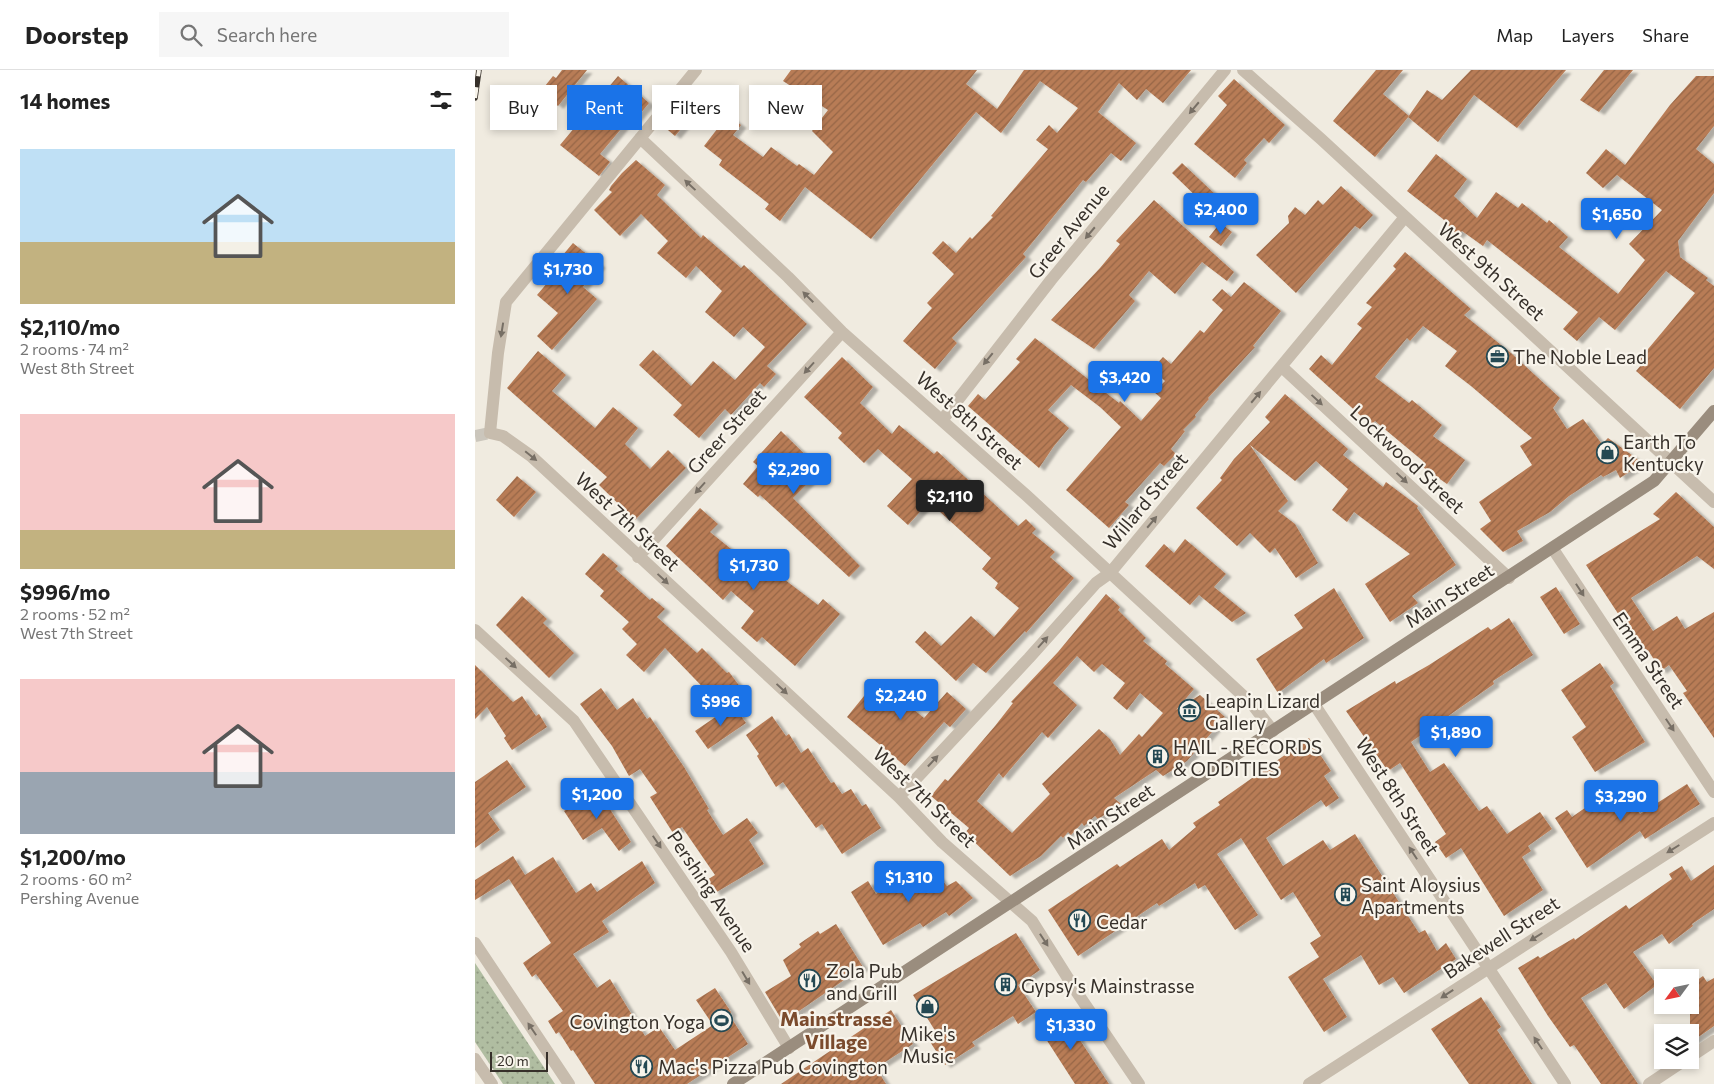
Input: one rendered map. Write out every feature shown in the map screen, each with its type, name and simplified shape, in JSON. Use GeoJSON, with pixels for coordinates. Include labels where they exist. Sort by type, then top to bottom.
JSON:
{"type":"FeatureCollection","features":[{"type":"Feature","properties":{"kind":"main road","name":"Main Street"},"geometry":{"type":"LineString","coordinates":[[733,1084],[1012,904],[1654,481],[1671,464],[1714,411]]}},
{"type":"Feature","properties":{"kind":"street"},"geometry":{"type":"LineString","coordinates":[[640,138],[696,70]]}},
{"type":"Feature","properties":{"kind":"street","name":"Greer Avenue"},"geometry":{"type":"LineString","coordinates":[[943,419],[1033,303],[1225,70]]}},
{"type":"Feature","properties":{"kind":"street","name":"West 9th Street"},"geometry":{"type":"LineString","coordinates":[[1243,70],[1714,502]]}},
{"type":"Feature","properties":{"kind":"street","name":"West 7th Street"},"geometry":{"type":"LineString","coordinates":[[640,138],[506,302],[489,433],[503,436],[531,456],[899,797],[942,842],[1032,922],[1139,1084]]}},
{"type":"Feature","properties":{"kind":"street","name":"West 8th Street"},"geometry":{"type":"LineString","coordinates":[[640,138],[788,277],[842,332],[943,419],[1252,704],[1273,732]]}},
{"type":"Feature","properties":{"kind":"street","name":"Willard Street"},"geometry":{"type":"LineString","coordinates":[[899,797],[1029,658],[1095,583],[1110,573],[1405,217]]}},
{"type":"Feature","properties":{"kind":"street","name":"Greer Street"},"geometry":{"type":"LineString","coordinates":[[638,557],[842,332]]}},
{"type":"Feature","properties":{"kind":"street","name":"Lockwood Street"},"geometry":{"type":"LineString","coordinates":[[1281,367],[1509,578]]}},
{"type":"Feature","properties":{"kind":"street","name":"Emma Street"},"geometry":{"type":"LineString","coordinates":[[1553,549],[1714,792]]}},
{"type":"Feature","properties":{"kind":"street","name":"Pershing Avenue"},"geometry":{"type":"LineString","coordinates":[[475,630],[574,721],[731,952],[789,1048]]}},
{"type":"Feature","properties":{"kind":"street","name":"West 8th Street"},"geometry":{"type":"LineString","coordinates":[[1314,704],[1565,1084]]}},
{"type":"Feature","properties":{"kind":"street","name":"Bakewell Street"},"geometry":{"type":"LineString","coordinates":[[1309,1084],[1714,823]]}},
{"type":"Feature","properties":{"kind":"street"},"geometry":{"type":"LineString","coordinates":[[475,943],[569,1084]]}},
{"type":"Feature","properties":{"kind":"street"},"geometry":{"type":"LineString","coordinates":[[1699,1051],[1714,1041]]}},
{"type":"Feature","properties":{"kind":"street"},"geometry":{"type":"LineString","coordinates":[[475,1059],[492,1084]]}},
{"type":"Feature","properties":{"kind":"street"},"geometry":{"type":"LineString","coordinates":[[1649,1084],[1672,1069]]}},
{"type":"Feature","properties":{"kind":"green space"},"geometry":{"type":"Polygon","coordinates":[[[475,963],[555,1084],[503,1084],[475,1042],[475,963]]]}},
{"type":"Feature","properties":{"kind":"building"},"geometry":{"type":"Polygon","coordinates":[[[562,70],[587,70],[575,85],[567,85],[567,95],[558,106],[557,85],[546,85],[553,76],[556,78],[562,70]]]}},
{"type":"Feature","properties":{"kind":"building"},"geometry":{"type":"Polygon","coordinates":[[[791,70],[977,70],[966,84],[997,109],[1024,70],[1191,70],[1163,103],[1146,89],[1137,100],[1119,83],[1098,112],[1136,143],[1121,161],[1111,153],[1086,182],[1083,180],[1023,254],[1026,257],[952,338],[957,343],[935,369],[903,341],[932,308],[927,303],[954,274],[932,253],[943,241],[956,253],[970,237],[972,239],[993,217],[991,216],[1048,149],[1036,140],[1049,125],[1057,133],[1078,108],[1040,81],[1001,133],[976,112],[871,239],[805,187],[780,221],[765,209],[769,204],[719,165],[722,160],[704,146],[716,130],[737,130],[733,135],[763,157],[771,147],[797,166],[799,164],[814,175],[833,152],[812,131],[822,130],[822,118],[828,110],[822,106],[822,85],[789,85],[783,81],[791,70]]]}},
{"type":"Feature","properties":{"kind":"building"},"geometry":{"type":"Polygon","coordinates":[[[1376,70],[1403,70],[1383,94],[1409,116],[1375,157],[1333,121],[1376,70]]]}},
{"type":"Feature","properties":{"kind":"building"},"geometry":{"type":"Polygon","coordinates":[[[1471,70],[1566,70],[1517,128],[1474,95],[1438,142],[1408,117],[1427,90],[1442,100],[1471,70]]]}},
{"type":"Feature","properties":{"kind":"building"},"geometry":{"type":"Polygon","coordinates":[[[1604,70],[1633,70],[1599,112],[1580,100],[1604,70]]]}},
{"type":"Feature","properties":{"kind":"building"},"geometry":{"type":"Polygon","coordinates":[[[618,76],[628,85],[610,85],[618,76]]]}},
{"type":"Feature","properties":{"kind":"building"},"geometry":{"type":"Polygon","coordinates":[[[1696,76],[1714,76],[1714,126],[1696,149],[1714,164],[1714,193],[1678,241],[1680,257],[1708,278],[1706,280],[1714,286],[1714,368],[1680,409],[1636,371],[1642,364],[1638,361],[1695,293],[1666,271],[1615,330],[1599,317],[1577,341],[1563,329],[1578,312],[1487,240],[1483,246],[1462,231],[1457,236],[1443,219],[1407,191],[1436,154],[1467,179],[1454,196],[1477,218],[1496,192],[1518,208],[1522,203],[1547,223],[1549,220],[1568,237],[1559,247],[1618,294],[1645,260],[1629,244],[1662,210],[1617,175],[1603,188],[1586,173],[1606,149],[1625,165],[1670,105],[1696,76]]]}},
{"type":"Feature","properties":{"kind":"building"},"geometry":{"type":"Polygon","coordinates":[[[1234,79],[1285,125],[1269,143],[1264,138],[1244,160],[1247,163],[1235,178],[1194,144],[1227,105],[1218,96],[1234,79]]]}},
{"type":"Feature","properties":{"kind":"building"},"geometry":{"type":"Polygon","coordinates":[[[642,97],[649,103],[642,111],[642,97]]]}},
{"type":"Feature","properties":{"kind":"building"},"geometry":{"type":"Polygon","coordinates":[[[573,130],[620,130],[600,154],[610,162],[599,176],[560,145],[573,130]]]}},
{"type":"Feature","properties":{"kind":"building"},"geometry":{"type":"Polygon","coordinates":[[[668,130],[680,130],[675,136],[668,130]]]}},
{"type":"Feature","properties":{"kind":"building"},"geometry":{"type":"Polygon","coordinates":[[[636,160],[665,185],[657,195],[701,238],[703,235],[741,268],[744,265],[807,324],[767,366],[776,374],[764,387],[760,383],[731,415],[725,409],[699,438],[673,415],[682,405],[639,365],[653,350],[691,386],[713,361],[735,380],[765,347],[743,327],[734,337],[705,312],[722,291],[696,266],[686,278],[657,253],[668,241],[641,214],[620,236],[594,210],[612,192],[609,190],[611,186],[636,160]]]}},
{"type":"Feature","properties":{"kind":"building"},"geometry":{"type":"Polygon","coordinates":[[[1182,163],[1216,195],[1206,206],[1172,173],[1182,163]]]}},
{"type":"Feature","properties":{"kind":"building"},"geometry":{"type":"Polygon","coordinates":[[[1341,186],[1373,215],[1360,229],[1355,226],[1296,293],[1256,255],[1289,223],[1288,216],[1295,207],[1305,215],[1318,200],[1323,205],[1341,186]]]}},
{"type":"Feature","properties":{"kind":"building"},"geometry":{"type":"Polygon","coordinates":[[[1154,200],[1234,272],[1227,281],[1202,262],[1175,294],[1149,271],[1129,295],[1135,301],[1094,349],[1051,320],[1100,268],[1120,244],[1116,241],[1154,200]]]}},
{"type":"Feature","properties":{"kind":"building"},"geometry":{"type":"Polygon","coordinates":[[[1220,223],[1232,232],[1221,246],[1209,237],[1220,223]]]}},
{"type":"Feature","properties":{"kind":"building"},"geometry":{"type":"Polygon","coordinates":[[[573,243],[600,265],[583,287],[597,299],[552,350],[537,336],[558,313],[537,295],[567,260],[562,256],[573,243]]]}},
{"type":"Feature","properties":{"kind":"building"},"geometry":{"type":"Polygon","coordinates":[[[1405,252],[1471,309],[1464,315],[1511,353],[1560,398],[1553,408],[1567,429],[1583,419],[1602,444],[1608,438],[1643,463],[1620,478],[1616,470],[1603,477],[1601,475],[1569,496],[1550,512],[1517,531],[1523,541],[1503,552],[1480,529],[1491,521],[1479,502],[1532,465],[1520,446],[1532,438],[1445,366],[1457,351],[1423,326],[1410,341],[1407,338],[1375,377],[1409,403],[1412,400],[1442,425],[1433,436],[1465,460],[1447,484],[1420,465],[1423,461],[1375,421],[1371,425],[1309,369],[1321,355],[1332,365],[1362,328],[1357,324],[1372,307],[1366,303],[1396,269],[1393,266],[1405,252]]]}},
{"type":"Feature","properties":{"kind":"building"},"geometry":{"type":"Polygon","coordinates":[[[1244,282],[1281,311],[1253,346],[1255,347],[1208,398],[1195,415],[1196,417],[1183,430],[1185,431],[1171,449],[1176,454],[1164,466],[1160,463],[1125,502],[1129,505],[1109,528],[1066,490],[1121,427],[1100,407],[1071,385],[1048,410],[1069,428],[1039,468],[968,406],[978,394],[985,400],[1020,362],[1016,359],[1035,338],[1119,403],[1120,401],[1141,421],[1161,398],[1154,392],[1165,381],[1152,369],[1163,357],[1171,364],[1200,330],[1204,333],[1223,310],[1212,300],[1222,289],[1231,297],[1244,282]]]}},
{"type":"Feature","properties":{"kind":"building"},"geometry":{"type":"Polygon","coordinates":[[[538,351],[566,375],[552,391],[595,428],[613,407],[638,428],[625,444],[650,469],[668,450],[686,468],[635,520],[599,485],[607,477],[507,388],[538,351]]]}},
{"type":"Feature","properties":{"kind":"building"},"geometry":{"type":"Polygon","coordinates":[[[842,357],[873,387],[860,403],[892,434],[899,425],[934,454],[937,451],[1018,526],[1026,519],[1036,529],[1032,533],[1055,552],[1050,557],[1074,578],[1026,633],[1025,631],[986,673],[973,663],[956,681],[915,642],[925,631],[941,646],[971,616],[994,637],[1019,608],[995,588],[998,583],[982,569],[991,558],[929,502],[908,525],[887,506],[912,479],[878,449],[864,463],[838,438],[842,433],[804,397],[842,357]]]}},
{"type":"Feature","properties":{"kind":"building"},"geometry":{"type":"Polygon","coordinates":[[[1285,394],[1348,449],[1343,455],[1383,487],[1386,482],[1418,506],[1417,508],[1456,565],[1412,596],[1418,603],[1390,622],[1365,584],[1410,554],[1354,512],[1347,522],[1332,510],[1348,489],[1316,461],[1295,481],[1250,445],[1288,501],[1278,511],[1295,524],[1318,563],[1296,578],[1275,548],[1270,553],[1250,533],[1237,546],[1196,508],[1222,480],[1220,478],[1234,459],[1270,422],[1265,417],[1285,394]]]}},
{"type":"Feature","properties":{"kind":"building"},"geometry":{"type":"Polygon","coordinates":[[[781,431],[821,470],[793,498],[860,566],[849,577],[760,495],[758,497],[743,484],[758,466],[753,462],[781,431]]]}},
{"type":"Feature","properties":{"kind":"building"},"geometry":{"type":"Polygon","coordinates":[[[517,476],[536,492],[514,517],[496,500],[517,476]]]}},
{"type":"Feature","properties":{"kind":"building"},"geometry":{"type":"Polygon","coordinates":[[[1676,492],[1714,527],[1714,569],[1697,556],[1631,598],[1653,631],[1677,616],[1685,629],[1714,612],[1714,738],[1683,693],[1687,691],[1669,665],[1661,671],[1648,650],[1644,653],[1586,565],[1660,519],[1653,514],[1676,492]]]}},
{"type":"Feature","properties":{"kind":"building"},"geometry":{"type":"Polygon","coordinates":[[[700,508],[718,524],[710,532],[762,574],[768,567],[818,605],[823,599],[840,614],[795,666],[762,637],[757,642],[741,628],[754,611],[731,591],[723,600],[666,546],[700,508]]]}},
{"type":"Feature","properties":{"kind":"building"},"geometry":{"type":"Polygon","coordinates":[[[1185,539],[1226,574],[1214,587],[1246,613],[1232,622],[1199,595],[1190,605],[1145,566],[1164,544],[1174,553],[1185,539]]]}},
{"type":"Feature","properties":{"kind":"building"},"geometry":{"type":"Polygon","coordinates":[[[603,553],[618,566],[615,569],[650,600],[652,598],[665,609],[657,617],[697,653],[702,648],[727,673],[729,672],[741,688],[720,705],[665,648],[644,672],[626,655],[637,644],[622,629],[629,622],[600,596],[604,591],[585,574],[603,553]]]}},
{"type":"Feature","properties":{"kind":"building"},"geometry":{"type":"Polygon","coordinates":[[[1556,587],[1580,624],[1564,634],[1540,597],[1556,587]]]}},
{"type":"Feature","properties":{"kind":"building"},"geometry":{"type":"Polygon","coordinates":[[[1334,588],[1364,638],[1326,663],[1324,659],[1278,693],[1256,659],[1303,628],[1294,615],[1334,588]]]}},
{"type":"Feature","properties":{"kind":"building"},"geometry":{"type":"Polygon","coordinates":[[[1106,594],[1120,607],[1118,610],[1146,638],[1143,641],[1167,661],[1165,664],[1194,689],[1176,710],[1200,695],[1225,717],[1187,761],[1163,776],[1156,770],[1114,798],[1121,804],[1098,819],[1095,816],[1084,826],[1082,823],[1071,835],[1068,832],[1063,838],[1061,836],[1041,856],[1010,876],[965,833],[969,828],[931,796],[945,779],[948,781],[995,726],[1013,703],[1011,702],[1058,652],[1106,594]],[[1077,656],[1053,683],[1077,705],[1048,738],[1042,732],[1003,778],[999,773],[977,801],[1012,833],[1050,794],[1042,784],[1099,729],[1110,739],[1120,755],[1139,734],[1142,737],[1163,713],[1140,693],[1127,710],[1113,698],[1125,683],[1102,664],[1094,672],[1077,656]]]}},
{"type":"Feature","properties":{"kind":"building"},"geometry":{"type":"Polygon","coordinates":[[[522,596],[547,619],[543,623],[574,653],[549,678],[496,625],[522,596]]]}},
{"type":"Feature","properties":{"kind":"building"},"geometry":{"type":"Polygon","coordinates":[[[1509,618],[1533,655],[1493,681],[1494,684],[1411,742],[1430,772],[1444,763],[1479,811],[1487,806],[1507,834],[1540,812],[1552,829],[1528,846],[1531,851],[1522,857],[1543,890],[1504,916],[1461,848],[1446,858],[1435,842],[1446,834],[1400,763],[1388,771],[1346,711],[1395,681],[1396,684],[1429,665],[1488,627],[1491,630],[1509,618]]]}},
{"type":"Feature","properties":{"kind":"building"},"geometry":{"type":"Polygon","coordinates":[[[1600,663],[1614,683],[1610,686],[1645,742],[1595,772],[1572,737],[1586,727],[1561,690],[1600,663]]]}},
{"type":"Feature","properties":{"kind":"building"},"geometry":{"type":"Polygon","coordinates":[[[475,665],[513,702],[522,696],[536,716],[539,714],[547,727],[512,750],[504,738],[506,736],[487,707],[475,719],[475,665]]]}},
{"type":"Feature","properties":{"kind":"building"},"geometry":{"type":"Polygon","coordinates":[[[877,680],[924,718],[947,692],[966,709],[950,727],[944,722],[905,766],[847,717],[877,680]]]}},
{"type":"Feature","properties":{"kind":"building"},"geometry":{"type":"Polygon","coordinates":[[[601,688],[617,710],[633,698],[647,719],[650,717],[684,767],[723,835],[747,818],[758,833],[749,840],[764,864],[715,893],[707,880],[715,875],[682,827],[673,833],[650,797],[657,793],[640,769],[629,776],[612,746],[580,704],[601,688]]]}},
{"type":"Feature","properties":{"kind":"building"},"geometry":{"type":"Polygon","coordinates":[[[733,705],[746,723],[708,749],[695,731],[733,705]]]}},
{"type":"Feature","properties":{"kind":"building"},"geometry":{"type":"Polygon","coordinates":[[[772,716],[786,736],[789,734],[801,753],[808,748],[831,783],[834,782],[842,794],[851,789],[862,806],[866,804],[881,828],[842,854],[822,824],[816,828],[783,782],[776,787],[757,756],[759,754],[746,735],[772,716]]]}},
{"type":"Feature","properties":{"kind":"building"},"geometry":{"type":"Polygon","coordinates":[[[1309,738],[1331,771],[1324,776],[1339,798],[1326,807],[1321,800],[1266,838],[1283,866],[1323,840],[1330,850],[1355,834],[1419,933],[1425,930],[1437,951],[1446,943],[1456,959],[1404,993],[1393,977],[1379,985],[1361,955],[1323,979],[1347,1017],[1324,1032],[1288,977],[1319,957],[1310,943],[1321,936],[1293,892],[1281,900],[1241,838],[1217,854],[1258,915],[1235,930],[1205,885],[1198,889],[1195,883],[1159,906],[1157,903],[1078,956],[1048,910],[1117,864],[1120,867],[1162,839],[1169,850],[1196,827],[1193,823],[1220,805],[1218,802],[1309,738]]]}},
{"type":"Feature","properties":{"kind":"building"},"geometry":{"type":"Polygon","coordinates":[[[507,760],[526,787],[488,813],[500,830],[475,848],[475,782],[507,760]]]}},
{"type":"Feature","properties":{"kind":"building"},"geometry":{"type":"Polygon","coordinates":[[[1687,784],[1700,804],[1645,839],[1640,831],[1587,868],[1555,818],[1567,810],[1572,817],[1592,803],[1594,807],[1622,788],[1640,814],[1687,784]]]}},
{"type":"Feature","properties":{"kind":"building"},"geometry":{"type":"Polygon","coordinates":[[[597,789],[631,842],[619,851],[602,828],[583,840],[564,811],[597,789]]]}},
{"type":"Feature","properties":{"kind":"building"},"geometry":{"type":"Polygon","coordinates":[[[513,856],[525,875],[553,857],[576,893],[591,883],[597,892],[642,861],[655,883],[602,921],[609,932],[573,954],[597,988],[610,979],[645,1036],[659,1027],[675,1050],[713,1025],[696,1000],[715,988],[731,1012],[730,1016],[748,1044],[687,1084],[595,1084],[573,1050],[571,1051],[559,1032],[556,1034],[548,1021],[563,1011],[536,974],[532,977],[523,963],[551,943],[509,879],[475,900],[475,880],[513,856]]]}},
{"type":"Feature","properties":{"kind":"building"},"geometry":{"type":"Polygon","coordinates":[[[926,862],[947,886],[956,881],[973,898],[949,916],[946,912],[923,927],[920,923],[883,945],[851,892],[868,881],[876,894],[893,882],[895,885],[926,862]]]}},
{"type":"Feature","properties":{"kind":"building"},"geometry":{"type":"Polygon","coordinates":[[[1714,865],[1714,909],[1692,924],[1693,926],[1669,944],[1662,934],[1633,952],[1654,981],[1654,987],[1624,1009],[1606,983],[1581,998],[1638,1084],[1601,1084],[1574,1045],[1570,1047],[1518,968],[1538,956],[1540,958],[1574,938],[1575,940],[1626,905],[1629,909],[1672,879],[1669,874],[1682,866],[1691,881],[1714,865]]]}},
{"type":"Feature","properties":{"kind":"building"},"geometry":{"type":"Polygon","coordinates":[[[836,924],[863,967],[783,1022],[765,992],[791,976],[783,960],[801,947],[799,944],[818,931],[820,934],[836,924]]]}},
{"type":"Feature","properties":{"kind":"building"},"geometry":{"type":"Polygon","coordinates":[[[1016,933],[1040,970],[1018,985],[1036,1012],[1018,1024],[1013,1016],[972,1042],[975,1046],[945,1065],[925,1034],[934,1029],[913,995],[1016,933]]]}},
{"type":"Feature","properties":{"kind":"building"},"geometry":{"type":"Polygon","coordinates":[[[1703,976],[1707,982],[1714,978],[1714,1026],[1699,1037],[1699,1024],[1690,1024],[1690,1014],[1699,1014],[1699,979],[1703,976]]]}},
{"type":"Feature","properties":{"kind":"building"},"geometry":{"type":"Polygon","coordinates":[[[1481,997],[1501,1027],[1497,1030],[1532,1084],[1469,1084],[1431,1029],[1481,997]]]}},
{"type":"Feature","properties":{"kind":"building"},"geometry":{"type":"Polygon","coordinates":[[[891,1010],[913,1044],[876,1068],[886,1084],[781,1084],[891,1010]]]}},
{"type":"Feature","properties":{"kind":"building"},"geometry":{"type":"Polygon","coordinates":[[[1060,1010],[1109,1084],[1075,1084],[1037,1025],[1060,1010]]]}},
{"type":"Feature","properties":{"kind":"tunnel"},"geometry":{"type":"LineString","coordinates":[[475,436],[490,433]]}},
{"type":"Feature","properties":{"kind":"railway"},"geometry":{"type":"LineString","coordinates":[[475,98],[479,70]]}},
{"type":"Feature","properties":{"kind":"place","name":"The Noble Lead"},"geometry":{"type":"Point","coordinates":[1497,356]}},
{"type":"Feature","properties":{"kind":"place","name":"Earth To Kentucky"},"geometry":{"type":"Point","coordinates":[1607,452]}},
{"type":"Feature","properties":{"kind":"place","name":"Leapin Lizard Gallery"},"geometry":{"type":"Point","coordinates":[1189,711]}},
{"type":"Feature","properties":{"kind":"place","name":"HAIL - RECORDS & ODDITIES"},"geometry":{"type":"Point","coordinates":[1157,757]}},
{"type":"Feature","properties":{"kind":"place","name":"Saint Aloysius Apartments"},"geometry":{"type":"Point","coordinates":[1345,895]}},
{"type":"Feature","properties":{"kind":"place","name":"Cedar"},"geometry":{"type":"Point","coordinates":[1080,921]}},
{"type":"Feature","properties":{"kind":"place","name":"Zola Pub and Grill"},"geometry":{"type":"Point","coordinates":[810,981]}},
{"type":"Feature","properties":{"kind":"place","name":"Gypsy's Mainstrasse"},"geometry":{"type":"Point","coordinates":[1005,985]}},
{"type":"Feature","properties":{"kind":"place","name":"Mike's Music"},"geometry":{"type":"Point","coordinates":[928,1007]}},
{"type":"Feature","properties":{"kind":"place","name":"Covington Yoga"},"geometry":{"type":"Point","coordinates":[721,1021]}},
{"type":"Feature","properties":{"kind":"place","name":"Mac's Pizza Pub Covington"},"geometry":{"type":"Point","coordinates":[642,1066]}},
{"type":"Feature","properties":{"kind":"district","name":"Mainstrasse Village"},"geometry":{"type":"Point","coordinates":[836,1030]}}]}
